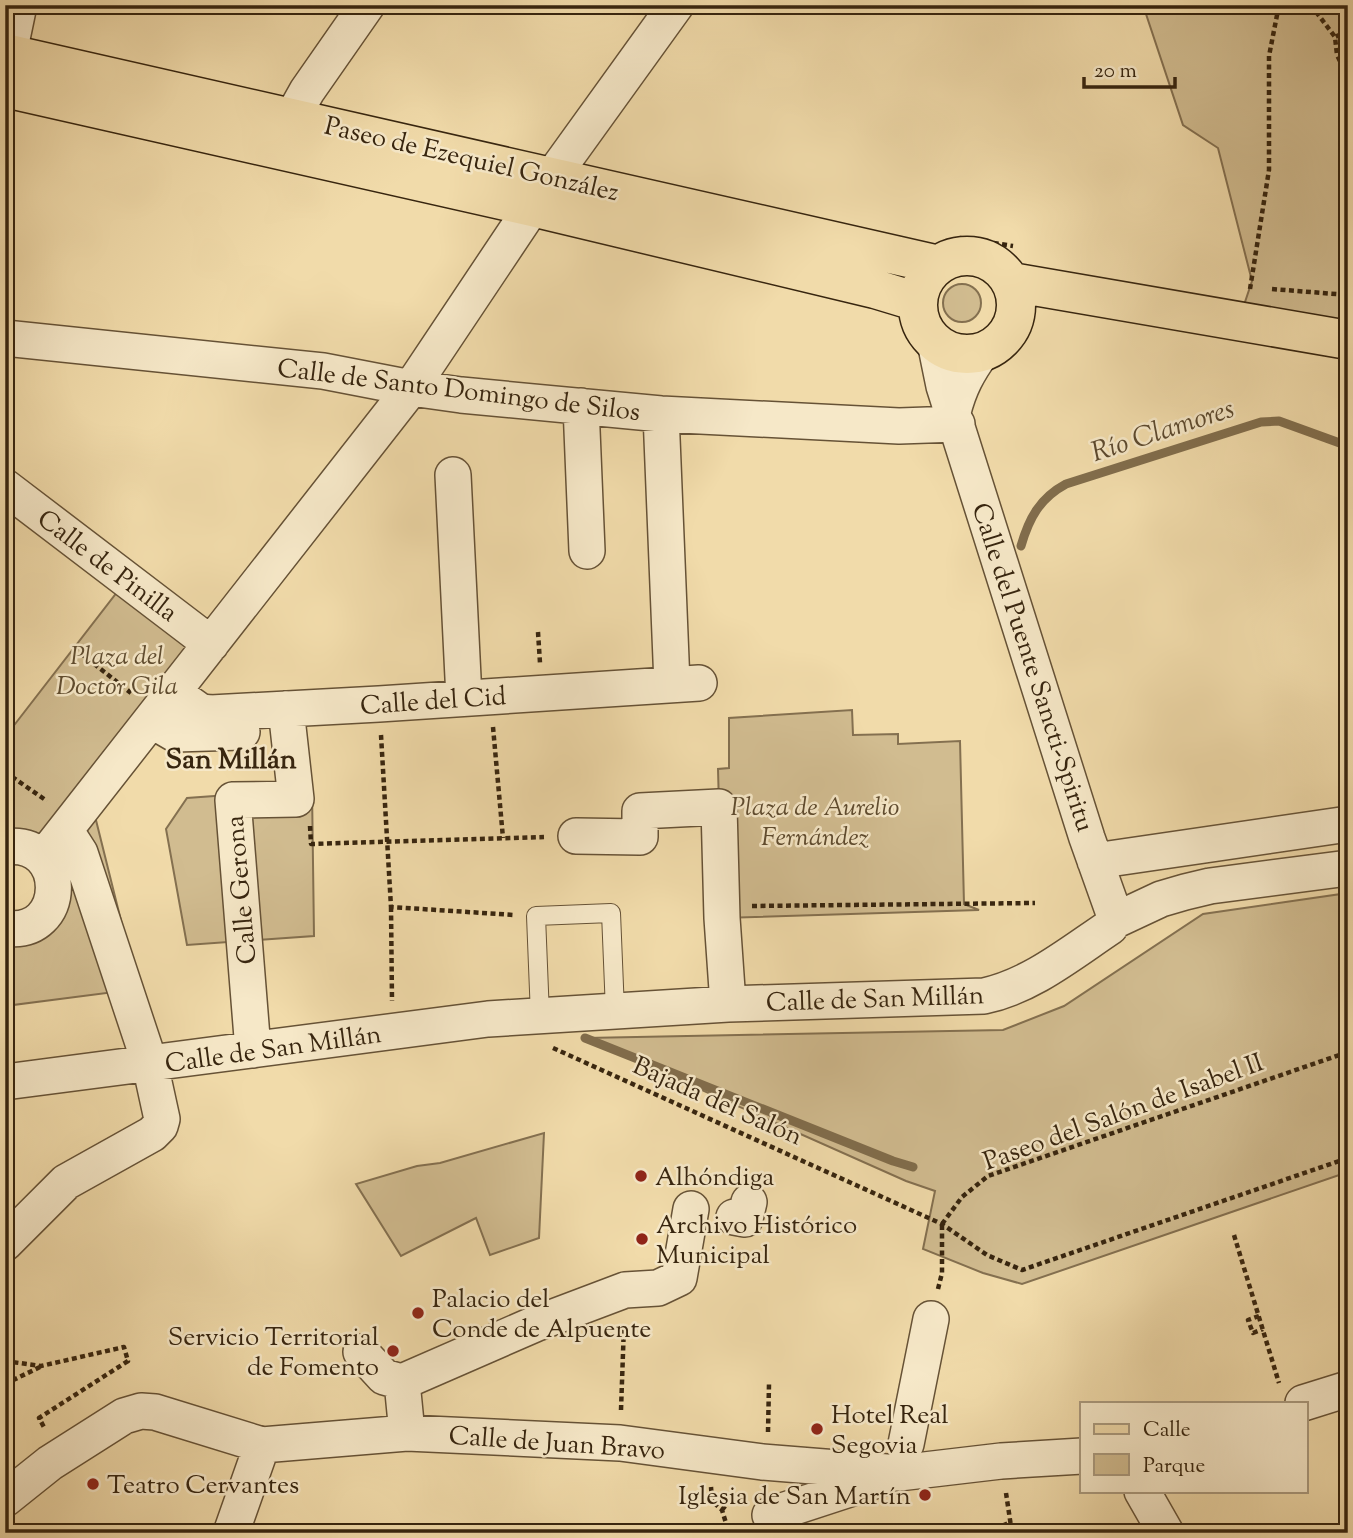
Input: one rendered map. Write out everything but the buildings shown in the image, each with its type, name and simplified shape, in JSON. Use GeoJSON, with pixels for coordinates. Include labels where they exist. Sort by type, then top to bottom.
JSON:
{"type":"FeatureCollection","features":[{"type":"Feature","properties":{"kind":"main road","name":"Paseo de Ezequiel González"},"geometry":{"type":"LineString","coordinates":[[7,65],[284,133],[552,189],[939,264]]}},
{"type":"Feature","properties":{"kind":"main road","name":"Paseo de Ezequiel González"},"geometry":{"type":"LineString","coordinates":[[552,189],[918,302]]}},
{"type":"Feature","properties":{"kind":"main road"},"geometry":{"type":"LineString","coordinates":[[955,257],[977,257],[1000,268],[1011,282],[1016,304],[1012,326],[1000,341],[982,352],[957,353],[935,342],[921,321],[918,302],[927,277],[939,264],[955,257]]}},
{"type":"Feature","properties":{"kind":"main road"},"geometry":{"type":"LineString","coordinates":[[1011,282],[1348,340]]}},
{"type":"Feature","properties":{"kind":"main road"},"geometry":{"type":"LineString","coordinates":[[1012,326],[1066,306],[1104,299]]}},
{"type":"Feature","properties":{"kind":"street"},"geometry":{"type":"LineString","coordinates":[[7,65],[19,5]]}},
{"type":"Feature","properties":{"kind":"street"},"geometry":{"type":"LineString","coordinates":[[284,133],[307,91],[367,5]]}},
{"type":"Feature","properties":{"kind":"street"},"geometry":{"type":"LineString","coordinates":[[5,928],[24,928],[35,922],[51,904],[55,892],[50,868],[59,837],[411,388],[552,189],[676,5]]}},
{"type":"Feature","properties":{"kind":"street","name":"Calle de Santo Domingo de Silos"},"geometry":{"type":"LineString","coordinates":[[5,338],[323,371],[411,388],[661,414],[899,426],[955,418]]}},
{"type":"Feature","properties":{"kind":"street","name":"Calle del Puente Sancti-Spiritu"},"geometry":{"type":"LineString","coordinates":[[935,342],[944,386],[1114,921]]}},
{"type":"Feature","properties":{"kind":"street"},"geometry":{"type":"LineString","coordinates":[[955,418],[958,392],[967,372],[982,352]]}},
{"type":"Feature","properties":{"kind":"street"},"geometry":{"type":"LineString","coordinates":[[581,406],[587,551]]}},
{"type":"Feature","properties":{"kind":"street","name":"Calle del Cid"},"geometry":{"type":"LineString","coordinates":[[160,708],[287,719],[379,705],[685,683],[661,414]]}},
{"type":"Feature","properties":{"kind":"street"},"geometry":{"type":"LineString","coordinates":[[453,475],[478,697]]}},
{"type":"Feature","properties":{"kind":"street","name":"Calle de Pinilla"},"geometry":{"type":"LineString","coordinates":[[5,487],[211,643]]}},
{"type":"Feature","properties":{"kind":"street"},"geometry":{"type":"LineString","coordinates":[[287,719],[296,799]]}},
{"type":"Feature","properties":{"kind":"street","name":"Calle Gerona"},"geometry":{"type":"LineString","coordinates":[[253,1050],[233,800],[296,799]]}},
{"type":"Feature","properties":{"kind":"street"},"geometry":{"type":"LineString","coordinates":[[576,836],[640,837],[640,811],[719,807],[728,1004]]}},
{"type":"Feature","properties":{"kind":"street"},"geometry":{"type":"LineString","coordinates":[[1095,861],[1348,824]]}},
{"type":"Feature","properties":{"kind":"street"},"geometry":{"type":"LineString","coordinates":[[5,847],[21,846],[33,850],[59,837],[71,839],[80,853],[150,1064],[162,1119],[160,1126],[152,1134],[66,1182],[5,1243]]}},
{"type":"Feature","properties":{"kind":"street","name":"Calle de San Millán"},"geometry":{"type":"LineString","coordinates":[[5,1082],[488,1019],[546,1032],[615,1011],[728,1004],[967,998],[991,995],[1010,989],[1039,974],[1110,927],[1114,921],[1161,899],[1197,889],[1348,868]]}},
{"type":"Feature","properties":{"kind":"street"},"geometry":{"type":"LineString","coordinates":[[51,904],[97,906]]}},
{"type":"Feature","properties":{"kind":"street"},"geometry":{"type":"LineString","coordinates":[[361,1352],[384,1377],[402,1382],[489,1343],[625,1290],[658,1288],[679,1278],[691,1209]]}},
{"type":"Feature","properties":{"kind":"street"},"geometry":{"type":"LineString","coordinates":[[770,1515],[902,1460],[931,1319]]}},
{"type":"Feature","properties":{"kind":"street"},"geometry":{"type":"LineString","coordinates":[[402,1382],[407,1433]]}},
{"type":"Feature","properties":{"kind":"street"},"geometry":{"type":"LineString","coordinates":[[1292,1396],[1348,1389]]}},
{"type":"Feature","properties":{"kind":"street","name":"Calle de Juan Bravo"},"geometry":{"type":"LineString","coordinates":[[5,1499],[50,1463],[124,1416],[141,1411],[155,1412],[262,1445],[407,1433],[620,1443],[766,1463],[1002,1461],[1080,1456]]}},
{"type":"Feature","properties":{"kind":"street"},"geometry":{"type":"LineString","coordinates":[[235,1531],[262,1445]]}},
{"type":"Feature","properties":{"kind":"street"},"geometry":{"type":"LineString","coordinates":[[1143,1492],[1166,1533]]}},
{"type":"Feature","properties":{"kind":"lane"},"geometry":{"type":"LineString","coordinates":[[546,1032],[536,916],[611,912],[615,1011]]}},
{"type":"Feature","properties":{"kind":"path"},"geometry":{"type":"LineString","coordinates":[[1279,5],[1269,57],[1269,170],[1249,292],[1272,289],[1348,295]]}},
{"type":"Feature","properties":{"kind":"path"},"geometry":{"type":"LineString","coordinates":[[1311,5],[1335,37],[1337,55],[1348,77]]}},
{"type":"Feature","properties":{"kind":"path"},"geometry":{"type":"LineString","coordinates":[[1335,37],[1348,31]]}},
{"type":"Feature","properties":{"kind":"path"},"geometry":{"type":"LineString","coordinates":[[538,632],[540,672]]}},
{"type":"Feature","properties":{"kind":"path"},"geometry":{"type":"LineString","coordinates":[[74,648],[160,708]]}},
{"type":"Feature","properties":{"kind":"path"},"geometry":{"type":"LineString","coordinates":[[478,697],[503,838]]}},
{"type":"Feature","properties":{"kind":"path"},"geometry":{"type":"LineString","coordinates":[[379,705],[391,907],[392,1032]]}},
{"type":"Feature","properties":{"kind":"path"},"geometry":{"type":"LineString","coordinates":[[5,772],[59,837]]}},
{"type":"Feature","properties":{"kind":"path"},"geometry":{"type":"LineString","coordinates":[[296,799],[307,802],[311,844],[576,836]]}},
{"type":"Feature","properties":{"kind":"path"},"geometry":{"type":"LineString","coordinates":[[722,905],[1035,903]]}},
{"type":"Feature","properties":{"kind":"path"},"geometry":{"type":"LineString","coordinates":[[391,907],[536,916]]}},
{"type":"Feature","properties":{"kind":"path","name":"Bajada del Salón"},"geometry":{"type":"LineString","coordinates":[[546,1032],[942,1224]]}},
{"type":"Feature","properties":{"kind":"path","name":"Paseo del Salón de Isabel II"},"geometry":{"type":"LineString","coordinates":[[942,1224],[962,1197],[988,1176],[1348,1052]]}},
{"type":"Feature","properties":{"kind":"path"},"geometry":{"type":"LineString","coordinates":[[942,1224],[987,1255],[1022,1270],[1348,1158]]}},
{"type":"Feature","properties":{"kind":"path"},"geometry":{"type":"LineString","coordinates":[[942,1224],[942,1273]]}},
{"type":"Feature","properties":{"kind":"path"},"geometry":{"type":"LineString","coordinates":[[1234,1235],[1263,1329],[1292,1396]]}},
{"type":"Feature","properties":{"kind":"path"},"geometry":{"type":"LineString","coordinates":[[620,1443],[625,1290]]}},
{"type":"Feature","properties":{"kind":"path"},"geometry":{"type":"LineString","coordinates":[[1259,1316],[1248,1320],[1253,1333],[1263,1329]]}},
{"type":"Feature","properties":{"kind":"path"},"geometry":{"type":"LineString","coordinates":[[5,1384],[41,1366],[124,1347],[128,1361],[39,1418],[46,1431],[50,1463]]}},
{"type":"Feature","properties":{"kind":"path"},"geometry":{"type":"LineString","coordinates":[[5,1361],[41,1366]]}},
{"type":"Feature","properties":{"kind":"path"},"geometry":{"type":"LineString","coordinates":[[766,1463],[769,1384]]}},
{"type":"Feature","properties":{"kind":"path"},"geometry":{"type":"LineString","coordinates":[[711,1490],[712,1501],[722,1510],[729,1533]]}},
{"type":"Feature","properties":{"kind":"path"},"geometry":{"type":"LineString","coordinates":[[722,1510],[732,1497]]}},
{"type":"Feature","properties":{"kind":"path"},"geometry":{"type":"LineString","coordinates":[[1008,1507],[1012,1533]]}},
{"type":"Feature","properties":{"kind":"path"},"geometry":{"type":"LineString","coordinates":[[987,1532],[1011,1522]]}},
{"type":"Feature","properties":{"kind":"green space"},"geometry":{"type":"Polygon","coordinates":[[[1143,5],[1348,5],[1348,340],[1238,323],[1252,281],[1218,148],[1183,125],[1143,5]]]}},
{"type":"Feature","properties":{"kind":"green space"},"geometry":{"type":"Polygon","coordinates":[[[962,284],[976,289],[981,303],[976,317],[962,322],[948,317],[943,303],[948,289],[962,284]]]}},
{"type":"Feature","properties":{"kind":"green space","name":"Plaza del Doctor Gila"},"geometry":{"type":"Polygon","coordinates":[[[118,591],[192,652],[87,784],[138,989],[5,1006],[5,939],[64,897],[5,837],[5,737],[118,591]]]}},
{"type":"Feature","properties":{"kind":"green space","name":"Plaza de Aurelio Fernández"},"geometry":{"type":"Polygon","coordinates":[[[852,710],[853,735],[898,734],[898,744],[960,741],[964,904],[979,910],[722,918],[718,769],[729,768],[729,718],[852,710]]]}},
{"type":"Feature","properties":{"kind":"green space"},"geometry":{"type":"Polygon","coordinates":[[[312,789],[314,936],[187,945],[166,829],[187,798],[312,789]]]}},
{"type":"Feature","properties":{"kind":"green space"},"geometry":{"type":"Polygon","coordinates":[[[1348,893],[1348,1172],[1022,1284],[983,1273],[923,1249],[935,1191],[906,1181],[585,1038],[1003,1030],[1064,1006],[1203,914],[1348,893]]]}},
{"type":"Feature","properties":{"kind":"green space"},"geometry":{"type":"Polygon","coordinates":[[[544,1133],[539,1238],[490,1255],[476,1218],[401,1256],[356,1184],[417,1166],[440,1163],[544,1133]]]}},
{"type":"Feature","properties":{"kind":"waterway","name":"Río Clamores"},"geometry":{"type":"LineString","coordinates":[[1021,546],[1028,526],[1042,502],[1066,484],[1261,422],[1279,421],[1348,446]]}},
{"type":"Feature","properties":{"kind":"waterway"},"geometry":{"type":"LineString","coordinates":[[585,1038],[913,1167]]}},
{"type":"Feature","properties":{"kind":"place","name":"Alhóndiga"},"geometry":{"type":"Point","coordinates":[641,1176]}},
{"type":"Feature","properties":{"kind":"place","name":"Archivo Histórico Municipal"},"geometry":{"type":"Point","coordinates":[642,1239]}},
{"type":"Feature","properties":{"kind":"place","name":"Palacio del Conde de Alpuente"},"geometry":{"type":"Point","coordinates":[418,1313]}},
{"type":"Feature","properties":{"kind":"place","name":"Servicio Territorial de Fomento"},"geometry":{"type":"Point","coordinates":[393,1351]}},
{"type":"Feature","properties":{"kind":"place","name":"Hotel Real Segovia"},"geometry":{"type":"Point","coordinates":[817,1429]}},
{"type":"Feature","properties":{"kind":"place","name":"Teatro Cervantes"},"geometry":{"type":"Point","coordinates":[93,1484]}},
{"type":"Feature","properties":{"kind":"place","name":"Iglesia de San Martín"},"geometry":{"type":"Point","coordinates":[925,1495]}},
{"type":"Feature","properties":{"kind":"district","name":"San Millán"},"geometry":{"type":"Point","coordinates":[231,758]}}]}
